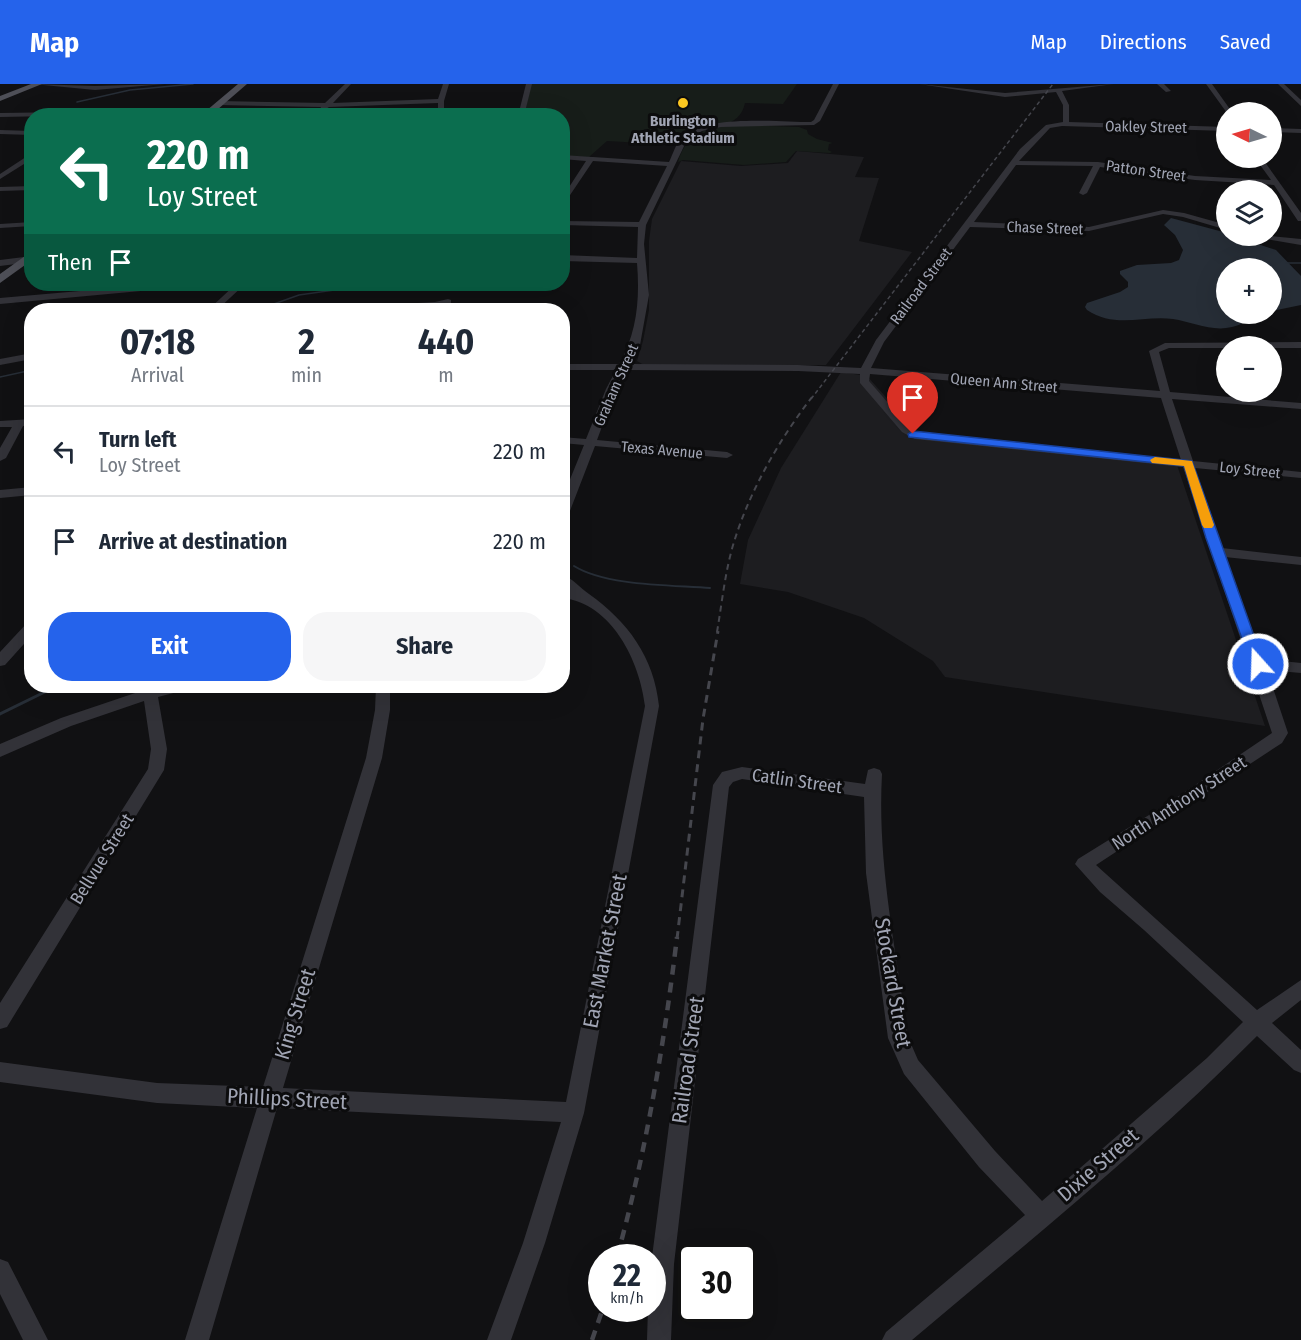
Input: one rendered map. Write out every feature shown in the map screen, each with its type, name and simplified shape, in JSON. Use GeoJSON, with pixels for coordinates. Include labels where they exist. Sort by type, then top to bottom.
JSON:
{"type":"FeatureCollection","features":[{"type":"Feature","properties":{"kind":"main road"},"geometry":{"type":"LineString","coordinates":[[0,99],[37,84]]}},
{"type":"Feature","properties":{"kind":"main road"},"geometry":{"type":"LineString","coordinates":[[213,108],[243,84]]}},
{"type":"Feature","properties":{"kind":"main road"},"geometry":{"type":"LineString","coordinates":[[0,280],[24,261]]}},
{"type":"Feature","properties":{"kind":"street"},"geometry":{"type":"LineString","coordinates":[[37,84],[95,88],[160,84]]}},
{"type":"Feature","properties":{"kind":"street"},"geometry":{"type":"LineString","coordinates":[[323,108],[348,84]]}},
{"type":"Feature","properties":{"kind":"street"},"geometry":{"type":"LineString","coordinates":[[441,108],[446,84]]}},
{"type":"Feature","properties":{"kind":"street"},"geometry":{"type":"LineString","coordinates":[[523,108],[529,84]]}},
{"type":"Feature","properties":{"kind":"street","name":"Graham Street"},"geometry":{"type":"LineString","coordinates":[[570,495],[611,389],[635,345],[644,295],[642,225],[684,139],[707,127],[740,124],[801,126],[814,124],[836,84]]}},
{"type":"Feature","properties":{"kind":"street"},"geometry":{"type":"LineString","coordinates":[[922,84],[998,95],[1111,84]]}},
{"type":"Feature","properties":{"kind":"street"},"geometry":{"type":"LineString","coordinates":[[1034,93],[1039,84]]}},
{"type":"Feature","properties":{"kind":"street"},"geometry":{"type":"LineString","coordinates":[[1160,84],[1168,92]]}},
{"type":"Feature","properties":{"kind":"street"},"geometry":{"type":"LineString","coordinates":[[1209,84],[1222,102]]}},
{"type":"Feature","properties":{"kind":"street"},"geometry":{"type":"LineString","coordinates":[[1281,84],[1301,104]]}},
{"type":"Feature","properties":{"kind":"street"},"geometry":{"type":"LineString","coordinates":[[1058,90],[1066,105],[1066,124]]}},
{"type":"Feature","properties":{"kind":"street"},"geometry":{"type":"LineString","coordinates":[[219,103],[326,105],[441,101]]}},
{"type":"Feature","properties":{"kind":"street"},"geometry":{"type":"LineString","coordinates":[[0,115],[24,115]]}},
{"type":"Feature","properties":{"kind":"street","name":"Oakley Street"},"geometry":{"type":"LineString","coordinates":[[1066,124],[1216,129]]}},
{"type":"Feature","properties":{"kind":"street","name":"Railroad Street"},"geometry":{"type":"LineString","coordinates":[[865,371],[879,342],[1031,141],[1048,126],[1066,124]]}},
{"type":"Feature","properties":{"kind":"street"},"geometry":{"type":"LineString","coordinates":[[1282,130],[1301,131]]}},
{"type":"Feature","properties":{"kind":"street"},"geometry":{"type":"LineString","coordinates":[[0,132],[24,133]]}},
{"type":"Feature","properties":{"kind":"street"},"geometry":{"type":"LineString","coordinates":[[570,158],[671,164]]}},
{"type":"Feature","properties":{"kind":"street"},"geometry":{"type":"LineString","coordinates":[[570,192],[591,159]]}},
{"type":"Feature","properties":{"kind":"street"},"geometry":{"type":"LineString","coordinates":[[11,160],[23,161]]}},
{"type":"Feature","properties":{"kind":"street"},"geometry":{"type":"LineString","coordinates":[[0,177],[23,161]]}},
{"type":"Feature","properties":{"kind":"street","name":"Patton Street"},"geometry":{"type":"LineString","coordinates":[[1014,163],[1098,164],[1195,178],[1228,180]]}},
{"type":"Feature","properties":{"kind":"street"},"geometry":{"type":"LineString","coordinates":[[1083,194],[1098,164]]}},
{"type":"Feature","properties":{"kind":"street"},"geometry":{"type":"LineString","coordinates":[[0,189],[24,188]]}},
{"type":"Feature","properties":{"kind":"street"},"geometry":{"type":"LineString","coordinates":[[1282,190],[1301,219]]}},
{"type":"Feature","properties":{"kind":"street"},"geometry":{"type":"LineString","coordinates":[[1291,203],[1301,204]]}},
{"type":"Feature","properties":{"kind":"street","name":"Chase Street"},"geometry":{"type":"LineString","coordinates":[[967,224],[1089,229],[1163,212],[1184,215],[1216,225]]}},
{"type":"Feature","properties":{"kind":"street"},"geometry":{"type":"LineString","coordinates":[[570,223],[642,225]]}},
{"type":"Feature","properties":{"kind":"street"},"geometry":{"type":"LineString","coordinates":[[0,226],[24,224]]}},
{"type":"Feature","properties":{"kind":"street"},"geometry":{"type":"LineString","coordinates":[[1282,239],[1299,240]]}},
{"type":"Feature","properties":{"kind":"street"},"geometry":{"type":"LineString","coordinates":[[0,257],[24,256]]}},
{"type":"Feature","properties":{"kind":"street"},"geometry":{"type":"LineString","coordinates":[[0,262],[24,257]]}},
{"type":"Feature","properties":{"kind":"street"},"geometry":{"type":"LineString","coordinates":[[570,258],[642,261]]}},
{"type":"Feature","properties":{"kind":"street"},"geometry":{"type":"LineString","coordinates":[[0,301],[108,291]]}},
{"type":"Feature","properties":{"kind":"street"},"geometry":{"type":"LineString","coordinates":[[220,303],[233,291]]}},
{"type":"Feature","properties":{"kind":"street"},"geometry":{"type":"LineString","coordinates":[[444,303],[448,302]]}},
{"type":"Feature","properties":{"kind":"street","name":"North Anthony Street"},"geometry":{"type":"LineString","coordinates":[[1301,345],[1168,345],[1154,351],[1188,464],[1280,733],[1277,739],[1134,834],[1084,864],[1106,887],[1150,924],[1301,1062]]}},
{"type":"Feature","properties":{"kind":"street"},"geometry":{"type":"LineString","coordinates":[[0,362],[24,358]]}},
{"type":"Feature","properties":{"kind":"street","name":"Queen Ann Street"},"geometry":{"type":"LineString","coordinates":[[570,367],[786,368],[865,371],[1166,396],[1299,410]]}},
{"type":"Feature","properties":{"kind":"street","name":"Loy Street"},"geometry":{"type":"LineString","coordinates":[[865,371],[864,381],[913,434],[1301,475]]}},
{"type":"Feature","properties":{"kind":"street"},"geometry":{"type":"LineString","coordinates":[[0,458],[19,423]]}},
{"type":"Feature","properties":{"kind":"street"},"geometry":{"type":"LineString","coordinates":[[0,424],[24,423]]}},
{"type":"Feature","properties":{"kind":"street","name":"Texas Avenue"},"geometry":{"type":"LineString","coordinates":[[570,441],[726,455]]}},
{"type":"Feature","properties":{"kind":"street"},"geometry":{"type":"LineString","coordinates":[[0,494],[24,492]]}},
{"type":"Feature","properties":{"kind":"street"},"geometry":{"type":"LineString","coordinates":[[1218,552],[1301,561]]}},
{"type":"Feature","properties":{"kind":"street","name":"East Market Street"},"geometry":{"type":"LineString","coordinates":[[499,1340],[534,1242],[574,1113],[651,706],[648,674],[636,652],[606,616],[570,586]]}},
{"type":"Feature","properties":{"kind":"street"},"geometry":{"type":"LineString","coordinates":[[570,594],[584,597]]}},
{"type":"Feature","properties":{"kind":"street"},"geometry":{"type":"LineString","coordinates":[[0,661],[24,635]]}},
{"type":"Feature","properties":{"kind":"street"},"geometry":{"type":"LineString","coordinates":[[1258,664],[1301,668]]}},
{"type":"Feature","properties":{"kind":"street"},"geometry":{"type":"LineString","coordinates":[[0,751],[47,729],[141,693]]}},
{"type":"Feature","properties":{"kind":"street","name":"Bellvue Street"},"geometry":{"type":"LineString","coordinates":[[0,1020],[156,770],[161,750],[153,716],[151,693]]}},
{"type":"Feature","properties":{"kind":"street","name":"King Street"},"geometry":{"type":"LineString","coordinates":[[197,1340],[269,1097],[370,773],[383,714],[383,693]]}},
{"type":"Feature","properties":{"kind":"street","name":"Catlin Street"},"geometry":{"type":"LineString","coordinates":[[724,780],[742,773],[873,783]]}},
{"type":"Feature","properties":{"kind":"street","name":"Railroad Street"},"geometry":{"type":"LineString","coordinates":[[659,1340],[664,1253],[720,789],[724,780]]}},
{"type":"Feature","properties":{"kind":"street","name":"Stockard Street"},"geometry":{"type":"LineString","coordinates":[[873,783],[876,879],[891,992],[902,1050],[911,1067],[987,1159],[1040,1215]]}},
{"type":"Feature","properties":{"kind":"street","name":"Dixie Street"},"geometry":{"type":"LineString","coordinates":[[894,1340],[1214,1065],[1257,1022],[1301,989]]}},
{"type":"Feature","properties":{"kind":"street","name":"Phillips Street"},"geometry":{"type":"LineString","coordinates":[[0,1072],[157,1093],[552,1110],[574,1113]]}},
{"type":"Feature","properties":{"kind":"street"},"geometry":{"type":"LineString","coordinates":[[0,1270],[36,1340]]}},
{"type":"Feature","properties":{"kind":"shaded area"},"geometry":{"type":"Polygon","coordinates":[[[531,84],[797,84],[783,104],[745,103],[742,112],[731,122],[690,131],[677,145],[607,141],[589,157],[570,156],[570,108],[526,108],[531,84]]]}},
{"type":"Feature","properties":{"kind":"shaded area"},"geometry":{"type":"Polygon","coordinates":[[[744,125],[799,127],[807,130],[808,134],[817,139],[833,143],[829,144],[828,150],[832,152],[796,151],[786,162],[744,165],[683,160],[678,162],[682,150],[695,135],[712,128],[744,125]]]}},
{"type":"Feature","properties":{"kind":"shaded area"},"geometry":{"type":"Polygon","coordinates":[[[797,151],[864,157],[855,177],[879,178],[859,241],[912,252],[826,365],[644,365],[637,361],[649,310],[649,241],[652,219],[681,161],[741,166],[788,163],[797,151]]]}},
{"type":"Feature","properties":{"kind":"shaded area"},"geometry":{"type":"Polygon","coordinates":[[[1171,218],[1216,230],[1216,246],[1264,246],[1276,250],[1301,276],[1301,305],[1282,309],[1282,258],[1216,258],[1216,324],[1240,324],[1236,326],[1217,328],[1162,318],[1108,319],[1087,310],[1085,307],[1087,303],[1128,287],[1128,282],[1120,271],[1137,265],[1171,263],[1179,260],[1183,250],[1175,235],[1164,225],[1171,218]]]}},
{"type":"Feature","properties":{"kind":"shaded area"},"geometry":{"type":"Polygon","coordinates":[[[841,372],[867,376],[917,432],[1175,459],[1265,726],[945,677],[933,661],[864,618],[788,592],[740,584],[748,540],[781,468],[841,372]]]}},
{"type":"Feature","properties":{"kind":"waterway"},"geometry":{"type":"LineString","coordinates":[[77,102],[130,90],[193,84]]}},
{"type":"Feature","properties":{"kind":"waterway"},"geometry":{"type":"LineString","coordinates":[[1286,263],[1301,263]]}},
{"type":"Feature","properties":{"kind":"waterway"},"geometry":{"type":"LineString","coordinates":[[277,303],[299,295],[327,291]]}},
{"type":"Feature","properties":{"kind":"waterway"},"geometry":{"type":"LineString","coordinates":[[0,377],[24,372]]}},
{"type":"Feature","properties":{"kind":"waterway"},"geometry":{"type":"LineString","coordinates":[[574,566],[587,573],[621,581],[710,588]]}},
{"type":"Feature","properties":{"kind":"waterway"},"geometry":{"type":"LineString","coordinates":[[0,714],[43,693]]}},
{"type":"Feature","properties":{"kind":"railway"},"geometry":{"type":"LineString","coordinates":[[811,399],[1053,84]]}},
{"type":"Feature","properties":{"kind":"railway"},"geometry":{"type":"LineString","coordinates":[[717,632],[731,553],[748,503],[777,448],[812,397]]}},
{"type":"Feature","properties":{"kind":"railway"},"geometry":{"type":"LineString","coordinates":[[677,939],[703,719],[718,631]]}},
{"type":"Feature","properties":{"kind":"railway"},"geometry":{"type":"LineString","coordinates":[[620,1244],[637,1178],[653,1098],[677,937]]}},
{"type":"Feature","properties":{"kind":"railway"},"geometry":{"type":"LineString","coordinates":[[592,1340],[598,1322]]}},
{"type":"Feature","properties":{"kind":"slow traffic"},"geometry":{"type":"LineString","coordinates":[[1155,460],[1188,464],[1208,525]]}},
{"type":"Feature","properties":{"kind":"place","name":"Burlington Athletic Stadium"},"geometry":{"type":"Point","coordinates":[683,103]}},
{"type":"Feature","properties":{"kind":"route"},"geometry":{"type":"LineString","coordinates":[[913,434],[1188,464],[1258,664]]}}]}
